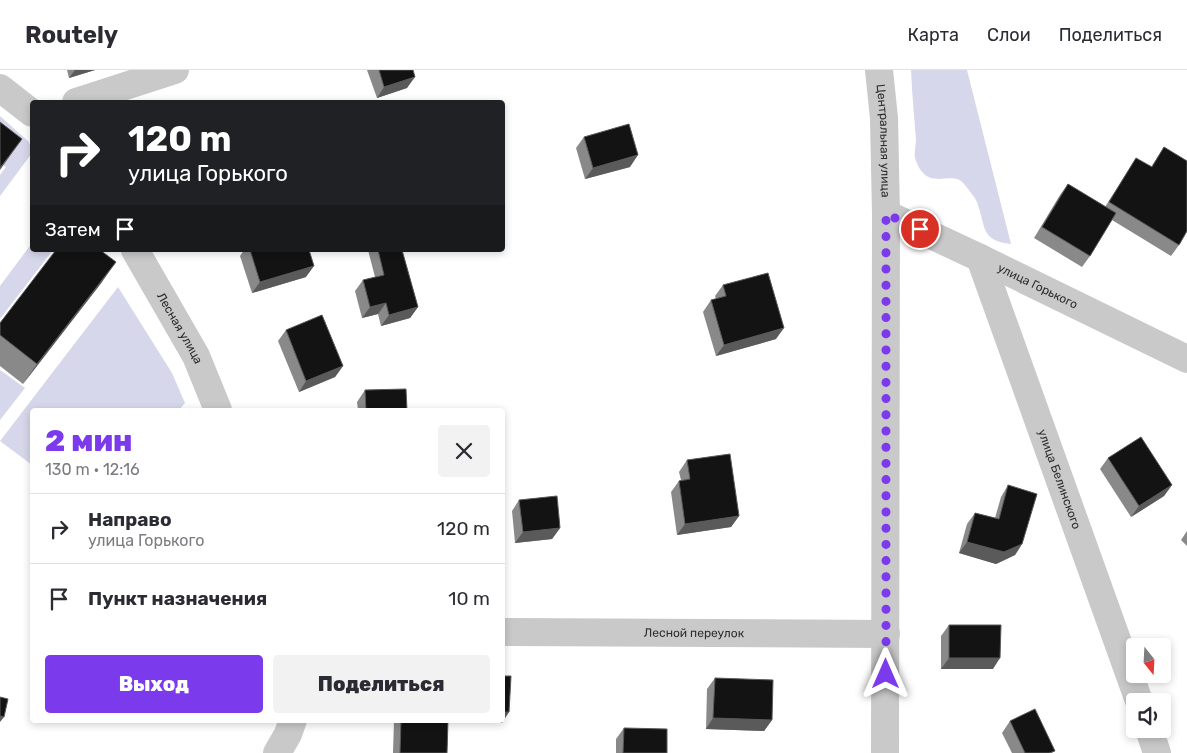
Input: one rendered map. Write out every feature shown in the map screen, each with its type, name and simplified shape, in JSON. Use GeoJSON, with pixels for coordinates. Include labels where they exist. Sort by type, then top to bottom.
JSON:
{"type":"FeatureCollection","features":[{"type":"Feature","properties":{"kind":"street"},"geometry":{"type":"LineString","coordinates":[[82,100],[175,70]]}},
{"type":"Feature","properties":{"kind":"street","name":"Центральная улица"},"geometry":{"type":"LineString","coordinates":[[879,70],[884,118],[886,214],[886,753]]}},
{"type":"Feature","properties":{"kind":"street"},"geometry":{"type":"LineString","coordinates":[[0,88],[30,110]]}},
{"type":"Feature","properties":{"kind":"street","name":"улица Горького"},"geometry":{"type":"LineString","coordinates":[[886,214],[1187,359]]}},
{"type":"Feature","properties":{"kind":"street","name":"Лесная улица"},"geometry":{"type":"LineString","coordinates":[[136,252],[196,356],[217,408]]}},
{"type":"Feature","properties":{"kind":"street","name":"улица Белинского"},"geometry":{"type":"LineString","coordinates":[[980,258],[1136,693]]}},
{"type":"Feature","properties":{"kind":"street","name":"Лесной переулок"},"geometry":{"type":"LineString","coordinates":[[505,632],[886,634]]}},
{"type":"Feature","properties":{"kind":"street"},"geometry":{"type":"LineString","coordinates":[[277,753],[293,723]]}},
{"type":"Feature","properties":{"kind":"street"},"geometry":{"type":"LineString","coordinates":[[1152,738],[1158,753]]}},
{"type":"Feature","properties":{"kind":"shaded area"},"geometry":{"type":"Polygon","coordinates":[[[911,70],[967,70],[1011,244],[994,240],[989,236],[977,202],[964,184],[953,178],[932,178],[920,169],[915,158],[916,139],[911,70]]]}},
{"type":"Feature","properties":{"kind":"shaded area"},"geometry":{"type":"Polygon","coordinates":[[[0,116],[29,142],[30,156],[0,196],[0,175],[6,167],[0,163],[0,116]]]}},
{"type":"Feature","properties":{"kind":"shaded area"},"geometry":{"type":"Polygon","coordinates":[[[30,246],[30,252],[51,252],[0,319],[0,286],[30,246]]]}},
{"type":"Feature","properties":{"kind":"shaded area"},"geometry":{"type":"Polygon","coordinates":[[[118,287],[172,373],[185,403],[181,408],[30,408],[30,464],[0,441],[118,287]]]}},
{"type":"Feature","properties":{"kind":"shaded area"},"geometry":{"type":"Polygon","coordinates":[[[0,370],[25,388],[0,420],[0,370]]]}},
{"type":"Feature","properties":{"kind":"building"},"geometry":{"type":"Polygon","coordinates":[[[379,70],[413,70],[415,77],[384,87],[379,70]]]}},
{"type":"Feature","properties":{"kind":"building"},"geometry":{"type":"Polygon","coordinates":[[[0,122],[22,139],[0,168],[0,122]]]}},
{"type":"Feature","properties":{"kind":"building"},"geometry":{"type":"Polygon","coordinates":[[[629,124],[638,155],[593,168],[584,137],[629,124]]]}},
{"type":"Feature","properties":{"kind":"building"},"geometry":{"type":"Polygon","coordinates":[[[1164,147],[1187,161],[1187,231],[1179,245],[1109,202],[1136,158],[1152,167],[1164,147]]]}},
{"type":"Feature","properties":{"kind":"building"},"geometry":{"type":"Polygon","coordinates":[[[1068,184],[1116,213],[1090,256],[1042,227],[1068,184]]]}},
{"type":"Feature","properties":{"kind":"building"},"geometry":{"type":"Polygon","coordinates":[[[54,252],[103,252],[116,262],[37,364],[0,335],[0,323],[54,252]]]}},
{"type":"Feature","properties":{"kind":"building"},"geometry":{"type":"Polygon","coordinates":[[[251,252],[310,252],[314,266],[260,282],[251,252]]]}},
{"type":"Feature","properties":{"kind":"building"},"geometry":{"type":"Polygon","coordinates":[[[378,252],[403,252],[418,307],[389,315],[386,303],[370,307],[363,280],[384,275],[378,252]]]}},
{"type":"Feature","properties":{"kind":"building"},"geometry":{"type":"Polygon","coordinates":[[[768,273],[784,328],[724,345],[711,300],[726,296],[723,285],[768,273]]]}},
{"type":"Feature","properties":{"kind":"building"},"geometry":{"type":"Polygon","coordinates":[[[322,315],[343,366],[306,381],[286,330],[322,315]]]}},
{"type":"Feature","properties":{"kind":"building"},"geometry":{"type":"Polygon","coordinates":[[[406,389],[407,408],[366,408],[365,390],[406,389]]]}},
{"type":"Feature","properties":{"kind":"building"},"geometry":{"type":"Polygon","coordinates":[[[1141,437],[1172,485],[1139,506],[1108,458],[1141,437]]]}},
{"type":"Feature","properties":{"kind":"building"},"geometry":{"type":"Polygon","coordinates":[[[730,454],[739,516],[685,524],[679,481],[690,479],[687,460],[730,454]]]}},
{"type":"Feature","properties":{"kind":"building"},"geometry":{"type":"Polygon","coordinates":[[[1008,485],[1037,494],[1022,544],[1004,552],[967,542],[975,513],[999,519],[1008,485]]]}},
{"type":"Feature","properties":{"kind":"building"},"geometry":{"type":"Polygon","coordinates":[[[557,496],[560,528],[523,532],[519,500],[557,496]]]}},
{"type":"Feature","properties":{"kind":"building"},"geometry":{"type":"Polygon","coordinates":[[[949,625],[1001,625],[1000,658],[949,658],[949,625]]]}},
{"type":"Feature","properties":{"kind":"building"},"geometry":{"type":"Polygon","coordinates":[[[505,676],[511,676],[509,712],[505,712],[505,676]]]}},
{"type":"Feature","properties":{"kind":"building"},"geometry":{"type":"Polygon","coordinates":[[[715,678],[773,680],[772,720],[713,718],[715,678]]]}},
{"type":"Feature","properties":{"kind":"building"},"geometry":{"type":"Polygon","coordinates":[[[0,697],[8,699],[4,717],[0,716],[0,697]]]}},
{"type":"Feature","properties":{"kind":"building"},"geometry":{"type":"Polygon","coordinates":[[[1035,709],[1055,751],[1049,753],[1025,753],[1010,721],[1035,709]]]}},
{"type":"Feature","properties":{"kind":"building"},"geometry":{"type":"Polygon","coordinates":[[[401,723],[448,723],[447,753],[400,753],[401,723]]]}},
{"type":"Feature","properties":{"kind":"building"},"geometry":{"type":"Polygon","coordinates":[[[624,728],[667,729],[667,753],[623,753],[624,728]]]}},
{"type":"Feature","properties":{"kind":"route"},"geometry":{"type":"LineString","coordinates":[[886,674],[886,214],[920,229]]}}]}
